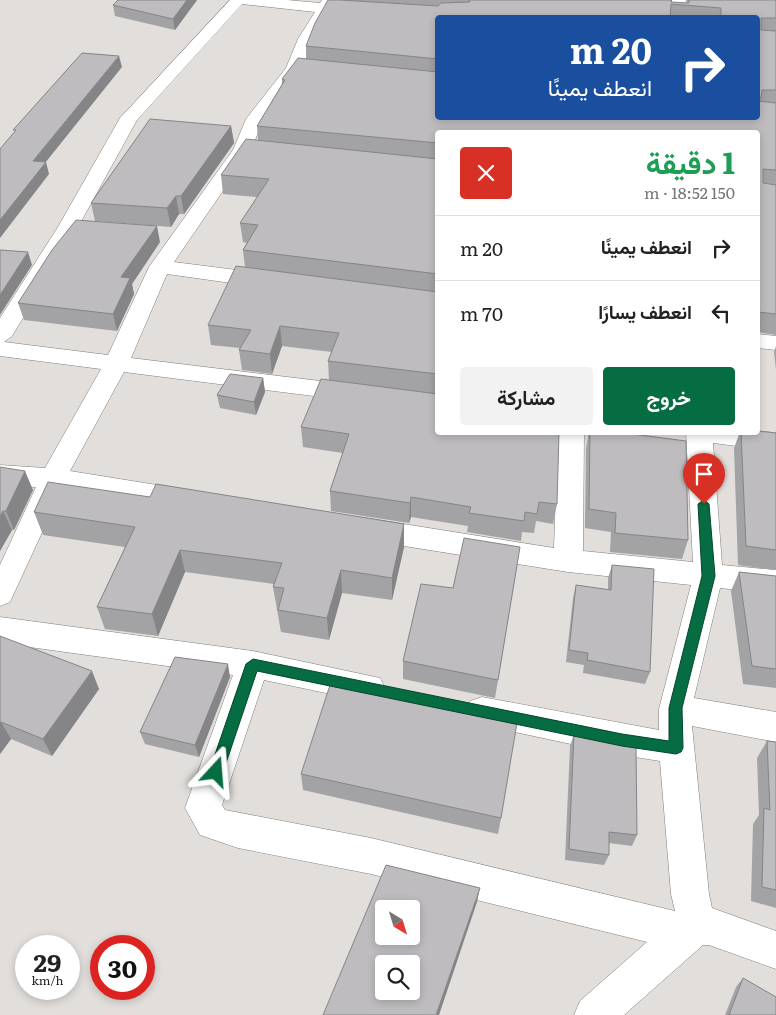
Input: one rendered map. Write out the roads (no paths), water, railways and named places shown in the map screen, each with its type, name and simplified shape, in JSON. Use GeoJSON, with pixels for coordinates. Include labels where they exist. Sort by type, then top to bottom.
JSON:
{"type":"FeatureCollection","features":[{"type":"Feature","properties":{"kind":"street"},"geometry":{"type":"LineString","coordinates":[[0,336],[78,228],[128,118],[238,0]]}},
{"type":"Feature","properties":{"kind":"street"},"geometry":{"type":"LineString","coordinates":[[244,0],[326,5],[352,10]]}},
{"type":"Feature","properties":{"kind":"street"},"geometry":{"type":"LineString","coordinates":[[676,15],[679,0]]}},
{"type":"Feature","properties":{"kind":"street"},"geometry":{"type":"LineString","coordinates":[[0,594],[53,478],[116,364],[160,267],[171,236],[252,151],[256,119],[304,70],[306,39],[326,5]]}},
{"type":"Feature","properties":{"kind":"street"},"geometry":{"type":"LineString","coordinates":[[160,267],[284,283]]}},
{"type":"Feature","properties":{"kind":"street"},"geometry":{"type":"LineString","coordinates":[[760,340],[776,343]]}},
{"type":"Feature","properties":{"kind":"street"},"geometry":{"type":"LineString","coordinates":[[0,349],[379,397]]}},
{"type":"Feature","properties":{"kind":"street"},"geometry":{"type":"LineString","coordinates":[[568,562],[571,435]]}},
{"type":"Feature","properties":{"kind":"street"},"geometry":{"type":"LineString","coordinates":[[692,929],[676,748],[675,708],[708,576],[700,435]]}},
{"type":"Feature","properties":{"kind":"street"},"geometry":{"type":"LineString","coordinates":[[723,435],[776,442]]}},
{"type":"Feature","properties":{"kind":"street"},"geometry":{"type":"LineString","coordinates":[[0,475],[53,478],[209,503]]}},
{"type":"Feature","properties":{"kind":"street"},"geometry":{"type":"LineString","coordinates":[[345,525],[568,562],[776,582]]}},
{"type":"Feature","properties":{"kind":"street"},"geometry":{"type":"LineString","coordinates":[[0,630],[253,664],[399,694]]}},
{"type":"Feature","properties":{"kind":"street"},"geometry":{"type":"LineString","coordinates":[[253,664],[203,808],[213,823],[238,831],[371,856],[692,929],[709,926],[776,950]]}},
{"type":"Feature","properties":{"kind":"street"},"geometry":{"type":"LineString","coordinates":[[457,706],[622,740],[676,748]]}},
{"type":"Feature","properties":{"kind":"street"},"geometry":{"type":"LineString","coordinates":[[675,708],[776,727]]}},
{"type":"Feature","properties":{"kind":"street"},"geometry":{"type":"LineString","coordinates":[[594,1015],[692,929]]}}]}
